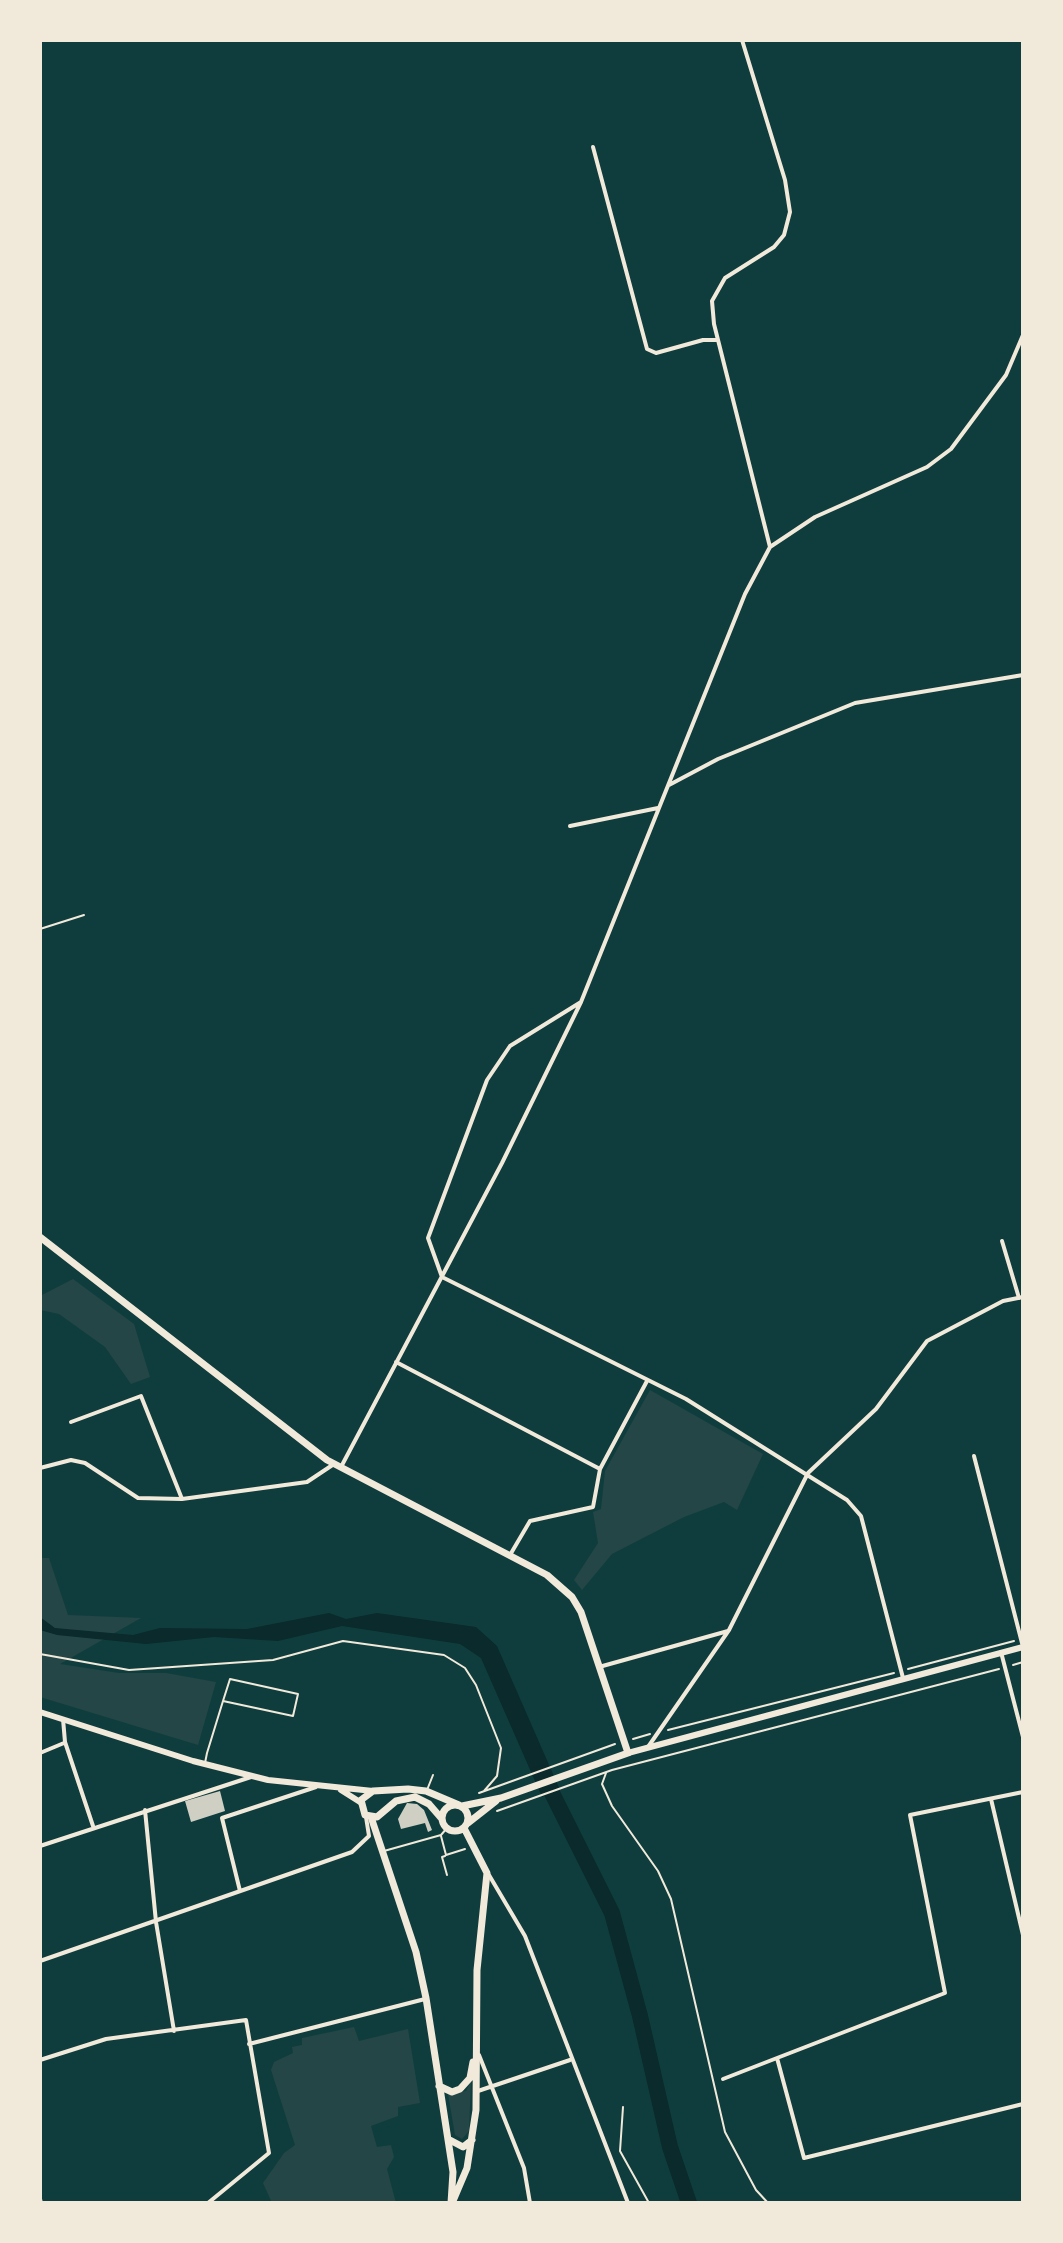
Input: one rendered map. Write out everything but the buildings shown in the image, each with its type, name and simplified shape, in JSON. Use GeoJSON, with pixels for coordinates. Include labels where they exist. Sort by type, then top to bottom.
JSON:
{"type":"FeatureCollection","features":[{"type":"Feature","properties":{"kind":"main road"},"geometry":{"type":"LineString","coordinates":[[40,1237],[295,1438],[337,1466],[547,1575],[572,1597],[581,1612],[628,1753]]}},
{"type":"Feature","properties":{"kind":"main road"},"geometry":{"type":"LineString","coordinates":[[505,1796],[466,1829],[444,1832],[442,1819],[447,1807],[505,1796],[648,1747],[902,1674],[1001,1652],[1022,1644]]}},
{"type":"Feature","properties":{"kind":"main road"},"geometry":{"type":"LineString","coordinates":[[40,1712],[253,1776],[373,1791],[426,1791],[460,1806],[468,1814],[466,1829],[487,1873],[475,2046],[470,2078],[452,2092],[439,2086]]}},
{"type":"Feature","properties":{"kind":"main road"},"geometry":{"type":"LineString","coordinates":[[334,1787],[360,1802],[368,1816],[416,1952],[453,2172],[451,2203]]}},
{"type":"Feature","properties":{"kind":"main road"},"geometry":{"type":"LineString","coordinates":[[360,1802],[366,1793],[373,1791]]}},
{"type":"Feature","properties":{"kind":"main road"},"geometry":{"type":"LineString","coordinates":[[368,1816],[383,1814],[396,1801],[415,1797],[429,1804],[442,1819]]}},
{"type":"Feature","properties":{"kind":"main road"},"geometry":{"type":"LineString","coordinates":[[451,2203],[467,2168],[472,2140],[478,2091],[475,2046]]}},
{"type":"Feature","properties":{"kind":"main road"},"geometry":{"type":"LineString","coordinates":[[448,2139],[463,2147],[472,2140]]}},
{"type":"Feature","properties":{"kind":"street"},"geometry":{"type":"LineString","coordinates":[[742,40],[785,180],[790,212],[784,235],[774,247],[725,278],[712,301],[718,340],[770,547]]}},
{"type":"Feature","properties":{"kind":"street"},"geometry":{"type":"LineString","coordinates":[[593,147],[647,349],[656,353],[703,340],[718,340]]}},
{"type":"Feature","properties":{"kind":"street"},"geometry":{"type":"LineString","coordinates":[[40,1468],[71,1460],[85,1463],[138,1498],[182,1499],[307,1482],[337,1466],[442,1277],[581,1002],[745,594],[770,547],[815,517],[927,467],[951,449],[1006,375],[1023,335]]}},
{"type":"Feature","properties":{"kind":"street"},"geometry":{"type":"LineString","coordinates":[[667,786],[705,765],[855,703],[1023,675]]}},
{"type":"Feature","properties":{"kind":"street"},"geometry":{"type":"LineString","coordinates":[[570,826],[658,808]]}},
{"type":"Feature","properties":{"kind":"street"},"geometry":{"type":"LineString","coordinates":[[581,1002],[510,1046],[487,1080],[428,1238],[442,1277],[686,1399],[847,1500],[861,1516],[902,1674]]}},
{"type":"Feature","properties":{"kind":"street"},"geometry":{"type":"LineString","coordinates":[[648,1747],[729,1630],[808,1473],[876,1409],[927,1341],[1003,1301],[1021,1298],[1002,1241]]}},
{"type":"Feature","properties":{"kind":"street"},"geometry":{"type":"LineString","coordinates":[[396,1362],[600,1469]]}},
{"type":"Feature","properties":{"kind":"street"},"geometry":{"type":"LineString","coordinates":[[510,1555],[530,1521],[593,1507],[600,1469],[647,1381]]}},
{"type":"Feature","properties":{"kind":"street"},"geometry":{"type":"LineString","coordinates":[[71,1422],[141,1396],[182,1499]]}},
{"type":"Feature","properties":{"kind":"street"},"geometry":{"type":"LineString","coordinates":[[974,1456],[1022,1644]]}},
{"type":"Feature","properties":{"kind":"street"},"geometry":{"type":"LineString","coordinates":[[599,1667],[729,1630]]}},
{"type":"Feature","properties":{"kind":"street"},"geometry":{"type":"LineString","coordinates":[[1001,1652],[1023,1737]]}},
{"type":"Feature","properties":{"kind":"street"},"geometry":{"type":"LineString","coordinates":[[63,1719],[65,1742],[93,1826]]}},
{"type":"Feature","properties":{"kind":"street"},"geometry":{"type":"LineString","coordinates":[[40,1753],[65,1742]]}},
{"type":"Feature","properties":{"kind":"street"},"geometry":{"type":"LineString","coordinates":[[40,1846],[93,1826],[253,1776]]}},
{"type":"Feature","properties":{"kind":"street"},"geometry":{"type":"LineString","coordinates":[[240,1891],[222,1818],[319,1786]]}},
{"type":"Feature","properties":{"kind":"street"},"geometry":{"type":"LineString","coordinates":[[723,2079],[945,1993],[910,1815],[1023,1792]]}},
{"type":"Feature","properties":{"kind":"street"},"geometry":{"type":"LineString","coordinates":[[991,1799],[1023,1935]]}},
{"type":"Feature","properties":{"kind":"street"},"geometry":{"type":"LineString","coordinates":[[145,1810],[156,1922],[174,2031]]}},
{"type":"Feature","properties":{"kind":"street"},"geometry":{"type":"LineString","coordinates":[[40,1961],[352,1852],[369,1836],[368,1816]]}},
{"type":"Feature","properties":{"kind":"street"},"geometry":{"type":"LineString","coordinates":[[484,1866],[525,1936],[628,2203]]}},
{"type":"Feature","properties":{"kind":"street"},"geometry":{"type":"LineString","coordinates":[[249,2044],[426,1998]]}},
{"type":"Feature","properties":{"kind":"street"},"geometry":{"type":"LineString","coordinates":[[40,2060],[106,2039],[246,2020],[269,2153],[208,2203]]}},
{"type":"Feature","properties":{"kind":"street"},"geometry":{"type":"LineString","coordinates":[[475,2046],[524,2168],[530,2203]]}},
{"type":"Feature","properties":{"kind":"street"},"geometry":{"type":"LineString","coordinates":[[777,2058],[804,2158],[1023,2104]]}},
{"type":"Feature","properties":{"kind":"street"},"geometry":{"type":"LineString","coordinates":[[478,2091],[571,2060]]}},
{"type":"Feature","properties":{"kind":"lane"},"geometry":{"type":"LineString","coordinates":[[40,929],[84,915]]}},
{"type":"Feature","properties":{"kind":"lane"},"geometry":{"type":"LineString","coordinates":[[205,1764],[223,1701],[230,1679],[298,1694],[293,1716],[223,1701]]}},
{"type":"Feature","properties":{"kind":"lane"},"geometry":{"type":"LineString","coordinates":[[426,1791],[433,1775]]}},
{"type":"Feature","properties":{"kind":"lane"},"geometry":{"type":"LineString","coordinates":[[382,1851],[444,1832],[446,1855]]}},
{"type":"Feature","properties":{"kind":"lane"},"geometry":{"type":"LineString","coordinates":[[447,1875],[442,1857],[465,1849]]}},
{"type":"Feature","properties":{"kind":"path"},"geometry":{"type":"LineString","coordinates":[[40,1654],[129,1670],[273,1660],[343,1641],[444,1655],[465,1668],[476,1685],[501,1748],[497,1776],[482,1792],[624,1741],[1022,1644]]}},
{"type":"Feature","properties":{"kind":"path"},"geometry":{"type":"LineString","coordinates":[[494,1812],[606,1772],[1023,1662]]}},
{"type":"Feature","properties":{"kind":"path"},"geometry":{"type":"LineString","coordinates":[[606,1772],[602,1784],[612,1806],[658,1871],[671,1899],[725,2132],[756,2190],[768,2203]]}},
{"type":"Feature","properties":{"kind":"path"},"geometry":{"type":"LineString","coordinates":[[623,2107],[620,2151],[649,2203]]}},
{"type":"Feature","properties":{"kind":"shaded area"},"geometry":{"type":"Polygon","coordinates":[[[73,1279],[134,1324],[150,1377],[131,1384],[105,1347],[59,1314],[40,1310],[40,1296],[73,1279]]]}},
{"type":"Feature","properties":{"kind":"shaded area"},"geometry":{"type":"Polygon","coordinates":[[[650,1390],[763,1454],[737,1510],[724,1502],[684,1517],[612,1554],[582,1590],[574,1580],[598,1543],[593,1512],[601,1509],[605,1471],[650,1390]]]}},
{"type":"Feature","properties":{"kind":"shaded area"},"geometry":{"type":"Polygon","coordinates":[[[40,1558],[49,1558],[68,1615],[141,1618],[60,1664],[119,1673],[166,1673],[216,1682],[198,1745],[40,1697],[40,1558]]]}},
{"type":"Feature","properties":{"kind":"shaded area"},"geometry":{"type":"Polygon","coordinates":[[[329,1613],[346,1619],[377,1613],[476,1627],[497,1646],[560,1790],[542,1797],[481,1658],[460,1644],[342,1626],[278,1641],[214,1637],[146,1644],[57,1635],[40,1630],[40,1617],[55,1628],[133,1635],[160,1628],[247,1629],[329,1613]]]}},
{"type":"Feature","properties":{"kind":"shaded area"},"geometry":{"type":"Polygon","coordinates":[[[354,2027],[359,2041],[408,2029],[420,2103],[398,2107],[398,2116],[371,2126],[377,2147],[391,2145],[394,2157],[387,2169],[396,2203],[272,2203],[263,2183],[284,2153],[295,2145],[271,2070],[274,2062],[293,2053],[292,2047],[302,2045],[302,2038],[354,2027]]]}},
{"type":"Feature","properties":{"kind":"shaded area"},"geometry":{"type":"Polygon","coordinates":[[[471,2081],[469,2131],[462,2139],[455,2135],[448,2094],[466,2091],[471,2081]]]}},
{"type":"Feature","properties":{"kind":"waterway"},"geometry":{"type":"LineString","coordinates":[[542,1773],[612,1913],[670,2147],[689,2203]]}}]}
